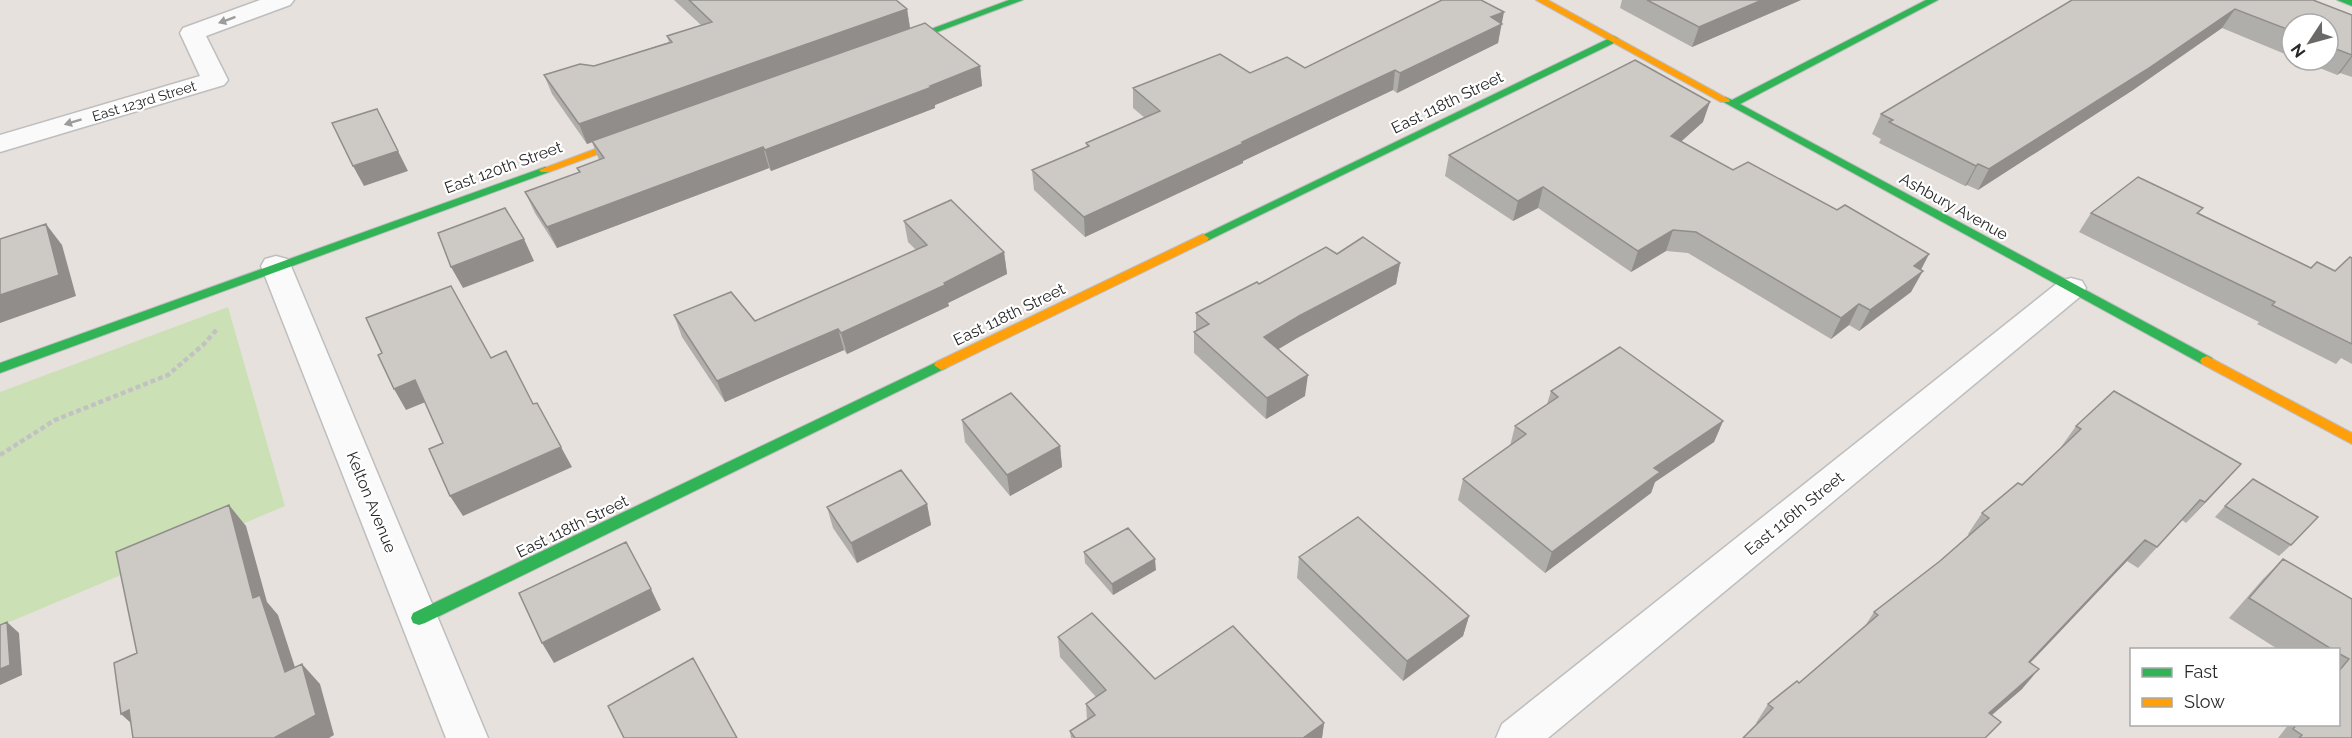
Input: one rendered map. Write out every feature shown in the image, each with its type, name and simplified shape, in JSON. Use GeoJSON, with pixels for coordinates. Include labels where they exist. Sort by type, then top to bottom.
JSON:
{"type":"FeatureCollection","features":[{"type":"Feature","properties":{"kind":"street","name":"East 123rd Street"},"geometry":{"type":"LineString","coordinates":[[0,144],[215,80],[192,33],[282,0]]}},
{"type":"Feature","properties":{"kind":"street"},"geometry":{"type":"LineString","coordinates":[[883,48],[1018,0]]}},
{"type":"Feature","properties":{"kind":"street","name":"Ashbury Avenue"},"geometry":{"type":"LineString","coordinates":[[1541,0],[2352,439]]}},
{"type":"Feature","properties":{"kind":"street"},"geometry":{"type":"LineString","coordinates":[[1732,104],[1933,0]]}},
{"type":"Feature","properties":{"kind":"street"},"geometry":{"type":"LineString","coordinates":[[2342,0],[2352,3]]}},
{"type":"Feature","properties":{"kind":"street","name":"East 118th Street"},"geometry":{"type":"LineString","coordinates":[[419,618],[1614,39]]}},
{"type":"Feature","properties":{"kind":"street","name":"East 120th Street"},"geometry":{"type":"LineString","coordinates":[[0,368],[647,133]]}},
{"type":"Feature","properties":{"kind":"street","name":"Kelton Avenue"},"geometry":{"type":"LineString","coordinates":[[276,266],[467,738]]}},
{"type":"Feature","properties":{"kind":"street","name":"East 116th Street"},"geometry":{"type":"LineString","coordinates":[[1517,738],[2071,288]]}},
{"type":"Feature","properties":{"kind":"path"},"geometry":{"type":"LineString","coordinates":[[0,455],[55,420],[168,375],[204,344],[219,326]]}},
{"type":"Feature","properties":{"kind":"green space"},"geometry":{"type":"Polygon","coordinates":[[[228,307],[285,506],[0,626],[0,392],[228,307]]]}},
{"type":"Feature","properties":{"kind":"building"},"geometry":{"type":"Polygon","coordinates":[[[689,0],[896,0],[907,9],[579,124],[544,75],[580,64],[594,66],[672,42],[667,36],[712,22],[689,0]]]}},
{"type":"Feature","properties":{"kind":"building"},"geometry":{"type":"Polygon","coordinates":[[[1442,0],[1481,0],[1504,12],[1491,17],[1502,24],[1400,73],[1395,70],[1084,217],[1032,170],[1089,146],[1086,143],[1160,111],[1133,88],[1220,54],[1250,73],[1287,57],[1305,68],[1442,0]]]}},
{"type":"Feature","properties":{"kind":"building"},"geometry":{"type":"Polygon","coordinates":[[[1647,0],[1762,0],[1699,27],[1647,0]]]}},
{"type":"Feature","properties":{"kind":"building"},"geometry":{"type":"Polygon","coordinates":[[[2072,0],[2313,0],[2352,15],[2352,55],[2340,50],[2340,12],[2280,12],[2280,26],[2235,9],[2146,70],[1989,169],[1978,164],[1976,166],[1889,122],[1893,120],[1881,114],[2072,0]]]}},
{"type":"Feature","properties":{"kind":"building"},"geometry":{"type":"Polygon","coordinates":[[[925,23],[980,66],[930,86],[932,87],[765,150],[763,147],[547,227],[525,192],[580,172],[577,168],[604,158],[592,141],[925,23]]]}},
{"type":"Feature","properties":{"kind":"building"},"geometry":{"type":"Polygon","coordinates":[[[1635,60],[1710,102],[1671,136],[1733,170],[1748,162],[1837,210],[1845,205],[1929,254],[1914,266],[1923,271],[1870,310],[1859,304],[1841,318],[1696,232],[1673,230],[1638,251],[1543,187],[1518,201],[1449,155],[1635,60]]]}},
{"type":"Feature","properties":{"kind":"building"},"geometry":{"type":"Polygon","coordinates":[[[377,109],[398,151],[353,166],[332,123],[377,109]]]}},
{"type":"Feature","properties":{"kind":"building"},"geometry":{"type":"Polygon","coordinates":[[[2138,177],[2203,208],[2197,213],[2311,268],[2317,262],[2335,271],[2350,257],[2352,258],[2352,344],[2272,305],[2275,302],[2091,213],[2138,177]]]}},
{"type":"Feature","properties":{"kind":"building"},"geometry":{"type":"Polygon","coordinates":[[[951,200],[1004,252],[944,283],[945,285],[841,333],[838,329],[717,381],[674,315],[731,292],[755,321],[927,245],[904,221],[951,200]]]}},
{"type":"Feature","properties":{"kind":"building"},"geometry":{"type":"Polygon","coordinates":[[[505,208],[524,239],[451,267],[438,233],[505,208]]]}},
{"type":"Feature","properties":{"kind":"building"},"geometry":{"type":"Polygon","coordinates":[[[46,224],[59,275],[0,295],[0,239],[46,224]]]}},
{"type":"Feature","properties":{"kind":"building"},"geometry":{"type":"Polygon","coordinates":[[[1363,237],[1400,263],[1264,337],[1308,375],[1267,398],[1194,332],[1209,324],[1196,313],[1257,282],[1259,284],[1326,247],[1337,254],[1363,237]]]}},
{"type":"Feature","properties":{"kind":"building"},"geometry":{"type":"Polygon","coordinates":[[[451,286],[491,358],[506,351],[533,404],[537,403],[561,447],[450,496],[429,449],[443,443],[415,380],[394,389],[378,355],[382,353],[366,318],[451,286]]]}},
{"type":"Feature","properties":{"kind":"building"},"geometry":{"type":"Polygon","coordinates":[[[1620,347],[1723,421],[1654,468],[1660,472],[1552,552],[1463,479],[1526,434],[1515,426],[1558,397],[1551,391],[1620,347]]]}},
{"type":"Feature","properties":{"kind":"building"},"geometry":{"type":"Polygon","coordinates":[[[2114,391],[2241,464],[2205,502],[2200,500],[2157,547],[2145,540],[2029,662],[2039,669],[1989,713],[2001,722],[1985,738],[1743,738],[1773,708],[1768,704],[1797,681],[1799,683],[1878,615],[1874,612],[1940,561],[1989,518],[1982,513],[2018,483],[2022,485],[2081,429],[2076,426],[2114,391]]]}},
{"type":"Feature","properties":{"kind":"building"},"geometry":{"type":"Polygon","coordinates":[[[1011,393],[1060,446],[1007,475],[962,420],[1011,393]]]}},
{"type":"Feature","properties":{"kind":"building"},"geometry":{"type":"Polygon","coordinates":[[[901,470],[927,504],[851,543],[827,507],[901,470]]]}},
{"type":"Feature","properties":{"kind":"building"},"geometry":{"type":"Polygon","coordinates":[[[2253,479],[2318,517],[2291,545],[2225,506],[2253,479]]]}},
{"type":"Feature","properties":{"kind":"building"},"geometry":{"type":"Polygon","coordinates":[[[229,505],[253,598],[260,595],[285,672],[302,664],[316,715],[274,738],[133,738],[129,710],[121,714],[114,663],[137,653],[116,552],[229,505]]]}},
{"type":"Feature","properties":{"kind":"building"},"geometry":{"type":"Polygon","coordinates":[[[1358,517],[1469,616],[1407,661],[1299,557],[1358,517]]]}},
{"type":"Feature","properties":{"kind":"building"},"geometry":{"type":"Polygon","coordinates":[[[1128,528],[1155,559],[1112,584],[1084,552],[1128,528]]]}},
{"type":"Feature","properties":{"kind":"building"},"geometry":{"type":"Polygon","coordinates":[[[626,542],[651,589],[542,643],[519,593],[626,542]]]}},
{"type":"Feature","properties":{"kind":"building"},"geometry":{"type":"Polygon","coordinates":[[[2283,559],[2352,599],[2352,738],[2299,738],[2302,735],[2293,729],[2295,726],[2340,726],[2340,670],[2349,659],[2340,654],[2340,648],[2330,648],[2249,598],[2283,559]]]}},
{"type":"Feature","properties":{"kind":"building"},"geometry":{"type":"Polygon","coordinates":[[[1092,613],[1155,679],[1233,626],[1324,723],[1303,738],[1075,738],[1070,731],[1095,715],[1086,704],[1106,690],[1058,637],[1092,613]]]}},
{"type":"Feature","properties":{"kind":"building"},"geometry":{"type":"Polygon","coordinates":[[[7,622],[10,665],[0,669],[0,625],[7,622]]]}},
{"type":"Feature","properties":{"kind":"building"},"geometry":{"type":"Polygon","coordinates":[[[693,658],[737,738],[624,738],[608,706],[693,658]]]}},
{"type":"Feature","properties":{"kind":"traffic: fast"},"geometry":{"type":"LineString","coordinates":[[893,45],[1018,0]]}},
{"type":"Feature","properties":{"kind":"traffic: fast"},"geometry":{"type":"LineString","coordinates":[[1732,104],[1933,0]]}},
{"type":"Feature","properties":{"kind":"traffic: fast"},"geometry":{"type":"LineString","coordinates":[[2342,0],[2352,3]]}},
{"type":"Feature","properties":{"kind":"traffic: fast"},"geometry":{"type":"LineString","coordinates":[[1203,238],[1614,39]]}},
{"type":"Feature","properties":{"kind":"traffic: fast"},"geometry":{"type":"LineString","coordinates":[[1725,100],[2207,361]]}},
{"type":"Feature","properties":{"kind":"traffic: fast"},"geometry":{"type":"LineString","coordinates":[[0,368],[545,170]]}},
{"type":"Feature","properties":{"kind":"traffic: fast"},"geometry":{"type":"LineString","coordinates":[[419,618],[941,365]]}},
{"type":"Feature","properties":{"kind":"traffic: slow"},"geometry":{"type":"LineString","coordinates":[[1541,0],[1725,100]]}},
{"type":"Feature","properties":{"kind":"traffic: slow"},"geometry":{"type":"LineString","coordinates":[[545,170],[638,136]]}},
{"type":"Feature","properties":{"kind":"traffic: slow"},"geometry":{"type":"LineString","coordinates":[[941,365],[1203,238]]}},
{"type":"Feature","properties":{"kind":"traffic: slow"},"geometry":{"type":"LineString","coordinates":[[2207,361],[2352,439]]}}]}
